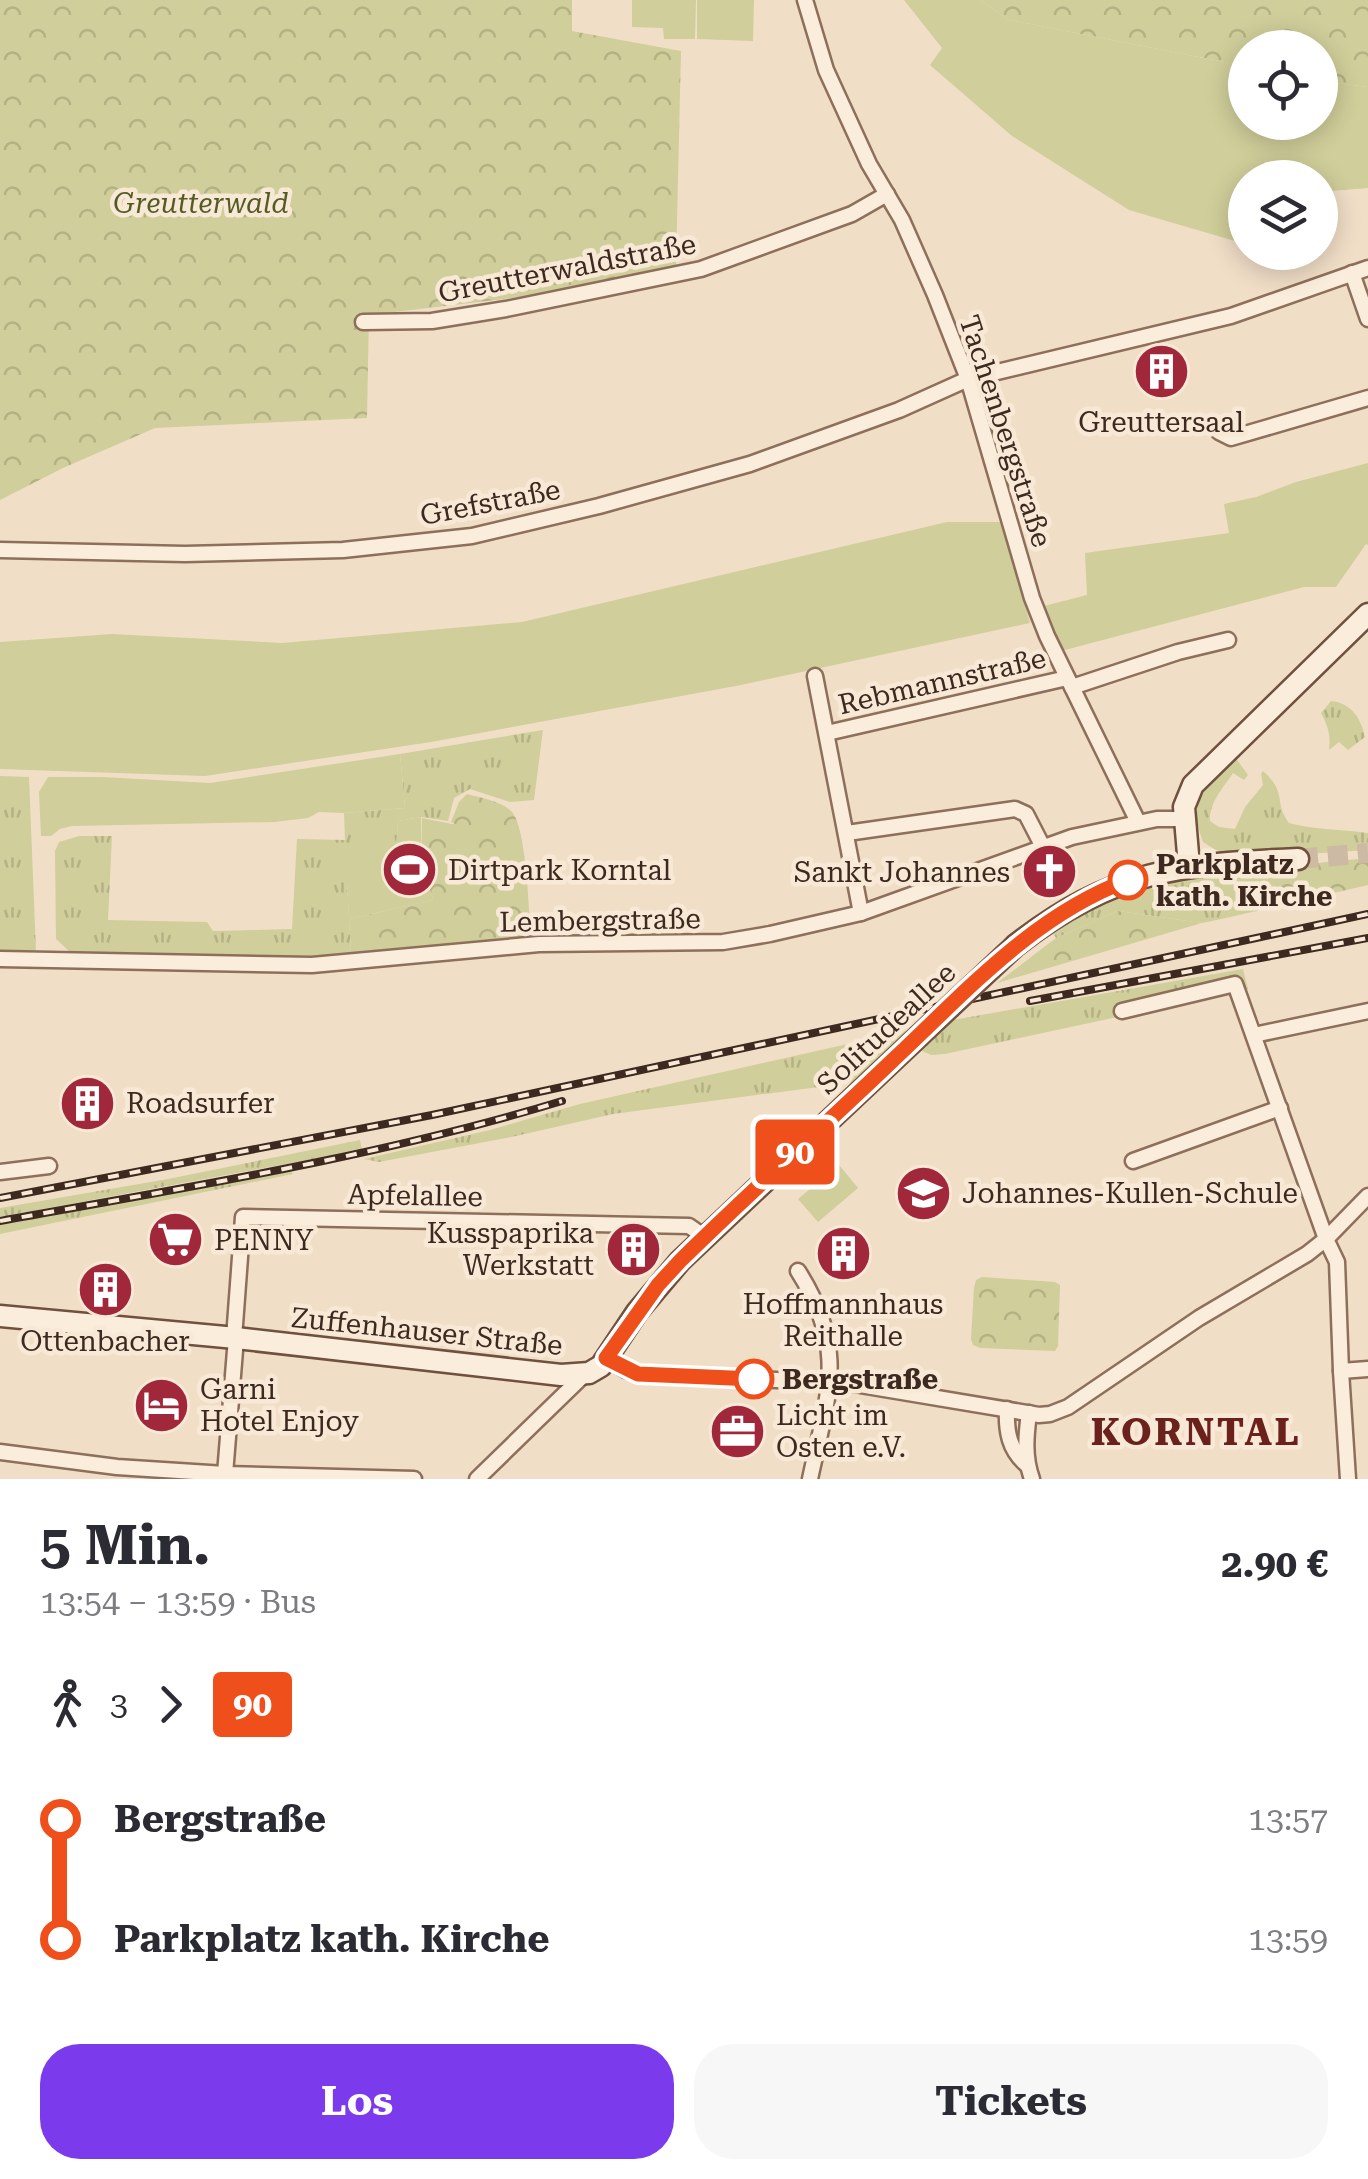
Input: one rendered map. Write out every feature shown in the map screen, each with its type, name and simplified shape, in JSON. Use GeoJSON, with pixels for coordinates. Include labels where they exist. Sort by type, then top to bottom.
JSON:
{"type":"FeatureCollection","features":[{"type":"Feature","properties":{"kind":"main road"},"geometry":{"type":"LineString","coordinates":[[1189,866],[1184,818],[1188,792],[1202,773],[1368,614]]}},
{"type":"Feature","properties":{"kind":"main road","name":"Solitudeallee"},"geometry":{"type":"LineString","coordinates":[[606,1358],[658,1285],[705,1236],[1041,926],[1090,896],[1128,880],[1189,866],[1298,859]]}},
{"type":"Feature","properties":{"kind":"main road","name":"Zuffenhauser Straße"},"geometry":{"type":"LineString","coordinates":[[0,1316],[562,1375],[596,1370],[606,1358]]}},
{"type":"Feature","properties":{"kind":"street","name":"Tachenbergstraße"},"geometry":{"type":"LineString","coordinates":[[805,0],[826,70],[869,164],[902,220],[968,379],[1032,598],[1138,822]]}},
{"type":"Feature","properties":{"kind":"street","name":"Greutterwaldstraße"},"geometry":{"type":"LineString","coordinates":[[364,322],[432,321],[701,269],[852,214],[887,194]]}},
{"type":"Feature","properties":{"kind":"street","name":"Grefstraße"},"geometry":{"type":"LineString","coordinates":[[0,550],[184,554],[343,550],[472,536],[750,464],[899,410],[968,379],[1231,316],[1368,268]]}},
{"type":"Feature","properties":{"kind":"street"},"geometry":{"type":"LineString","coordinates":[[1352,274],[1368,319]]}},
{"type":"Feature","properties":{"kind":"street"},"geometry":{"type":"LineString","coordinates":[[1219,432],[1231,438],[1368,398]]}},
{"type":"Feature","properties":{"kind":"street","name":"Rebmannstraße"},"geometry":{"type":"LineString","coordinates":[[827,733],[1070,683],[1228,640]]}},
{"type":"Feature","properties":{"kind":"street"},"geometry":{"type":"LineString","coordinates":[[815,676],[861,913]]}},
{"type":"Feature","properties":{"kind":"street"},"geometry":{"type":"LineString","coordinates":[[847,833],[1014,809],[1026,814],[1043,846]]}},
{"type":"Feature","properties":{"kind":"street","name":"Lembergstraße"},"geometry":{"type":"LineString","coordinates":[[0,959],[312,965],[539,944],[723,942],[861,913],[1072,837],[1138,822],[1184,818]]}},
{"type":"Feature","properties":{"kind":"street"},"geometry":{"type":"LineString","coordinates":[[1122,1011],[1235,984],[1337,1262],[1348,1479]]}},
{"type":"Feature","properties":{"kind":"street"},"geometry":{"type":"LineString","coordinates":[[1254,1035],[1368,1012]]}},
{"type":"Feature","properties":{"kind":"street"},"geometry":{"type":"LineString","coordinates":[[1132,1161],[1280,1108]]}},
{"type":"Feature","properties":{"kind":"street"},"geometry":{"type":"LineString","coordinates":[[0,1172],[49,1166]]}},
{"type":"Feature","properties":{"kind":"street"},"geometry":{"type":"LineString","coordinates":[[606,1358],[626,1370],[647,1374],[830,1382],[1050,1414],[1068,1407],[1212,1310],[1308,1254],[1368,1196]]}},
{"type":"Feature","properties":{"kind":"street","name":"Apfelallee"},"geometry":{"type":"LineString","coordinates":[[235,1338],[242,1217],[689,1226],[705,1236]]}},
{"type":"Feature","properties":{"kind":"street"},"geometry":{"type":"LineString","coordinates":[[798,1271],[808,1286],[831,1356],[830,1382],[810,1479]]}},
{"type":"Feature","properties":{"kind":"street"},"geometry":{"type":"LineString","coordinates":[[225,1474],[235,1338]]}},
{"type":"Feature","properties":{"kind":"street"},"geometry":{"type":"LineString","coordinates":[[1341,1371],[1368,1370]]}},
{"type":"Feature","properties":{"kind":"street"},"geometry":{"type":"LineString","coordinates":[[477,1479],[586,1373]]}},
{"type":"Feature","properties":{"kind":"street"},"geometry":{"type":"LineString","coordinates":[[1007,1409],[1008,1438],[1029,1472]]}},
{"type":"Feature","properties":{"kind":"street"},"geometry":{"type":"LineString","coordinates":[[1029,1413],[1029,1472]]}},
{"type":"Feature","properties":{"kind":"street"},"geometry":{"type":"LineString","coordinates":[[0,1452],[116,1473],[414,1479]]}},
{"type":"Feature","properties":{"kind":"green space","name":"Greutterwald"},"geometry":{"type":"Polygon","coordinates":[[[0,0],[572,0],[572,31],[681,51],[676,265],[554,293],[369,315],[367,418],[155,428],[0,500],[0,0]]]}},
{"type":"Feature","properties":{"kind":"green space"},"geometry":{"type":"Polygon","coordinates":[[[632,0],[696,0],[695,39],[664,39],[663,28],[632,27],[632,0]]]}},
{"type":"Feature","properties":{"kind":"green space"},"geometry":{"type":"Polygon","coordinates":[[[697,0],[754,0],[753,41],[697,39],[697,0]]]}},
{"type":"Feature","properties":{"kind":"green space"},"geometry":{"type":"Polygon","coordinates":[[[904,0],[980,0],[1009,20],[1228,63],[1228,140],[1338,140],[1338,83],[1368,87],[1368,188],[1338,190],[1338,160],[1228,160],[1228,239],[1129,210],[1012,136],[930,65],[942,48],[904,0]]]}},
{"type":"Feature","properties":{"kind":"green space"},"geometry":{"type":"Polygon","coordinates":[[[980,0],[1368,0],[1368,87],[1338,83],[1338,30],[1228,30],[1228,63],[1009,20],[980,0]]]}},
{"type":"Feature","properties":{"kind":"green space"},"geometry":{"type":"Polygon","coordinates":[[[1368,463],[1368,545],[1336,587],[1304,587],[1061,651],[1044,606],[1087,595],[1085,553],[1229,533],[1224,504],[1368,463]]]}},
{"type":"Feature","properties":{"kind":"green space"},"geometry":{"type":"Polygon","coordinates":[[[947,522],[1001,522],[1030,623],[736,686],[431,742],[205,776],[0,769],[0,642],[112,634],[282,643],[522,622],[947,522]]]}},
{"type":"Feature","properties":{"kind":"green space"},"geometry":{"type":"Polygon","coordinates":[[[1331,701],[1349,708],[1363,730],[1365,737],[1348,750],[1339,742],[1329,750],[1330,740],[1321,713],[1331,701]]]}},
{"type":"Feature","properties":{"kind":"green space"},"geometry":{"type":"Polygon","coordinates":[[[543,730],[534,800],[510,802],[470,789],[454,798],[448,821],[421,817],[398,821],[394,877],[347,884],[351,953],[306,957],[70,952],[56,939],[55,851],[59,842],[79,836],[112,836],[108,920],[207,922],[213,931],[292,929],[297,839],[345,840],[344,813],[405,808],[400,754],[543,730]]]}},
{"type":"Feature","properties":{"kind":"green space"},"geometry":{"type":"Polygon","coordinates":[[[400,754],[405,808],[319,812],[308,818],[274,822],[72,826],[51,836],[41,836],[39,792],[48,777],[210,783],[400,754]]]}},
{"type":"Feature","properties":{"kind":"green space"},"geometry":{"type":"Polygon","coordinates":[[[1235,757],[1248,775],[1244,780],[1233,773],[1214,802],[1210,821],[1235,829],[1245,807],[1263,785],[1263,771],[1278,791],[1289,823],[1368,833],[1368,850],[1307,854],[1223,852],[1203,842],[1197,818],[1199,802],[1235,757]]]}},
{"type":"Feature","properties":{"kind":"green space"},"geometry":{"type":"Polygon","coordinates":[[[0,776],[29,777],[36,952],[0,953],[0,776]]]}},
{"type":"Feature","properties":{"kind":"green space"},"geometry":{"type":"Polygon","coordinates":[[[467,794],[502,805],[516,820],[526,872],[531,941],[351,953],[349,919],[433,900],[422,864],[422,818],[457,825],[451,822],[467,794]]]}},
{"type":"Feature","properties":{"kind":"green space","name":"Dirtpark Korntal"},"geometry":{"type":"Polygon","coordinates":[[[421,817],[422,864],[433,900],[349,919],[347,883],[394,877],[398,821],[421,817]]]}},
{"type":"Feature","properties":{"kind":"green space"},"geometry":{"type":"Polygon","coordinates":[[[363,826],[395,828],[392,874],[362,872],[363,826]]]}},
{"type":"Feature","properties":{"kind":"green space"},"geometry":{"type":"Polygon","coordinates":[[[1368,858],[1368,885],[1226,918],[1256,869],[1368,858]]]}},
{"type":"Feature","properties":{"kind":"green space"},"geometry":{"type":"Polygon","coordinates":[[[1256,869],[1226,918],[1202,923],[1118,911],[1056,938],[1050,928],[1121,891],[1170,879],[1256,869]]]}},
{"type":"Feature","properties":{"kind":"green space"},"geometry":{"type":"Polygon","coordinates":[[[1118,911],[1202,923],[997,983],[1056,938],[1118,911]]]}},
{"type":"Feature","properties":{"kind":"green space"},"geometry":{"type":"Polygon","coordinates":[[[1243,969],[1248,989],[945,1054],[931,1055],[920,1050],[953,1020],[1243,969]]]}},
{"type":"Feature","properties":{"kind":"green space"},"geometry":{"type":"Polygon","coordinates":[[[910,1030],[856,1082],[613,1114],[379,1162],[364,1159],[580,1104],[910,1030]]]}},
{"type":"Feature","properties":{"kind":"green space"},"geometry":{"type":"Polygon","coordinates":[[[360,1140],[362,1150],[0,1217],[0,1208],[360,1140]]]}},
{"type":"Feature","properties":{"kind":"green space"},"geometry":{"type":"Polygon","coordinates":[[[839,1165],[858,1188],[818,1222],[798,1199],[839,1165]]]}},
{"type":"Feature","properties":{"kind":"green space"},"geometry":{"type":"Polygon","coordinates":[[[284,1171],[293,1174],[0,1234],[0,1225],[284,1171]]]}},
{"type":"Feature","properties":{"kind":"green space"},"geometry":{"type":"Polygon","coordinates":[[[982,1277],[1060,1285],[1055,1351],[973,1345],[974,1288],[976,1280],[982,1277]]]}},
{"type":"Feature","properties":{"kind":"tunnel"},"geometry":{"type":"LineString","coordinates":[[1298,859],[1368,853]]}},
{"type":"Feature","properties":{"kind":"railway"},"geometry":{"type":"LineString","coordinates":[[0,1198],[432,1115],[1368,914]]}},
{"type":"Feature","properties":{"kind":"railway"},"geometry":{"type":"LineString","coordinates":[[1030,1001],[1368,938]]}},
{"type":"Feature","properties":{"kind":"railway"},"geometry":{"type":"LineString","coordinates":[[0,1221],[353,1155],[562,1101]]}},
{"type":"Feature","properties":{"kind":"bus line","name":"90"},"geometry":{"type":"LineString","coordinates":[[754,1379],[638,1374],[606,1358],[680,1261],[982,975],[1041,926],[1090,896],[1128,880]]}},
{"type":"Feature","properties":{"kind":"place","name":"Greuttersaal"},"geometry":{"type":"Point","coordinates":[1161,371]}},
{"type":"Feature","properties":{"kind":"place","name":"Dirtpark Korntal"},"geometry":{"type":"Point","coordinates":[409,870]}},
{"type":"Feature","properties":{"kind":"place","name":"Sankt Johannes"},"geometry":{"type":"Point","coordinates":[1049,872]}},
{"type":"Feature","properties":{"kind":"place","name":"Parkplatz kath. Kirche"},"geometry":{"type":"Point","coordinates":[1128,880]}},
{"type":"Feature","properties":{"kind":"place","name":"Roadsurfer"},"geometry":{"type":"Point","coordinates":[87,1103]}},
{"type":"Feature","properties":{"kind":"place","name":"Johannes-Kullen-Schule"},"geometry":{"type":"Point","coordinates":[923,1193]}},
{"type":"Feature","properties":{"kind":"place","name":"PENNY"},"geometry":{"type":"Point","coordinates":[175,1240]}},
{"type":"Feature","properties":{"kind":"place","name":"Kusspaprika Werkstatt"},"geometry":{"type":"Point","coordinates":[633,1249]}},
{"type":"Feature","properties":{"kind":"place","name":"Hoffmannhaus Reithalle"},"geometry":{"type":"Point","coordinates":[843,1253]}},
{"type":"Feature","properties":{"kind":"place","name":"Ottenbacher"},"geometry":{"type":"Point","coordinates":[105,1290]}},
{"type":"Feature","properties":{"kind":"place","name":"Bergstraße"},"geometry":{"type":"Point","coordinates":[754,1379]}},
{"type":"Feature","properties":{"kind":"place","name":"Garni Hotel Enjoy"},"geometry":{"type":"Point","coordinates":[161,1405]}},
{"type":"Feature","properties":{"kind":"place","name":"Licht im Osten e.V."},"geometry":{"type":"Point","coordinates":[737,1431]}},
{"type":"Feature","properties":{"kind":"district","name":"KORNTAL"},"geometry":{"type":"Point","coordinates":[1196,1432]}}]}
